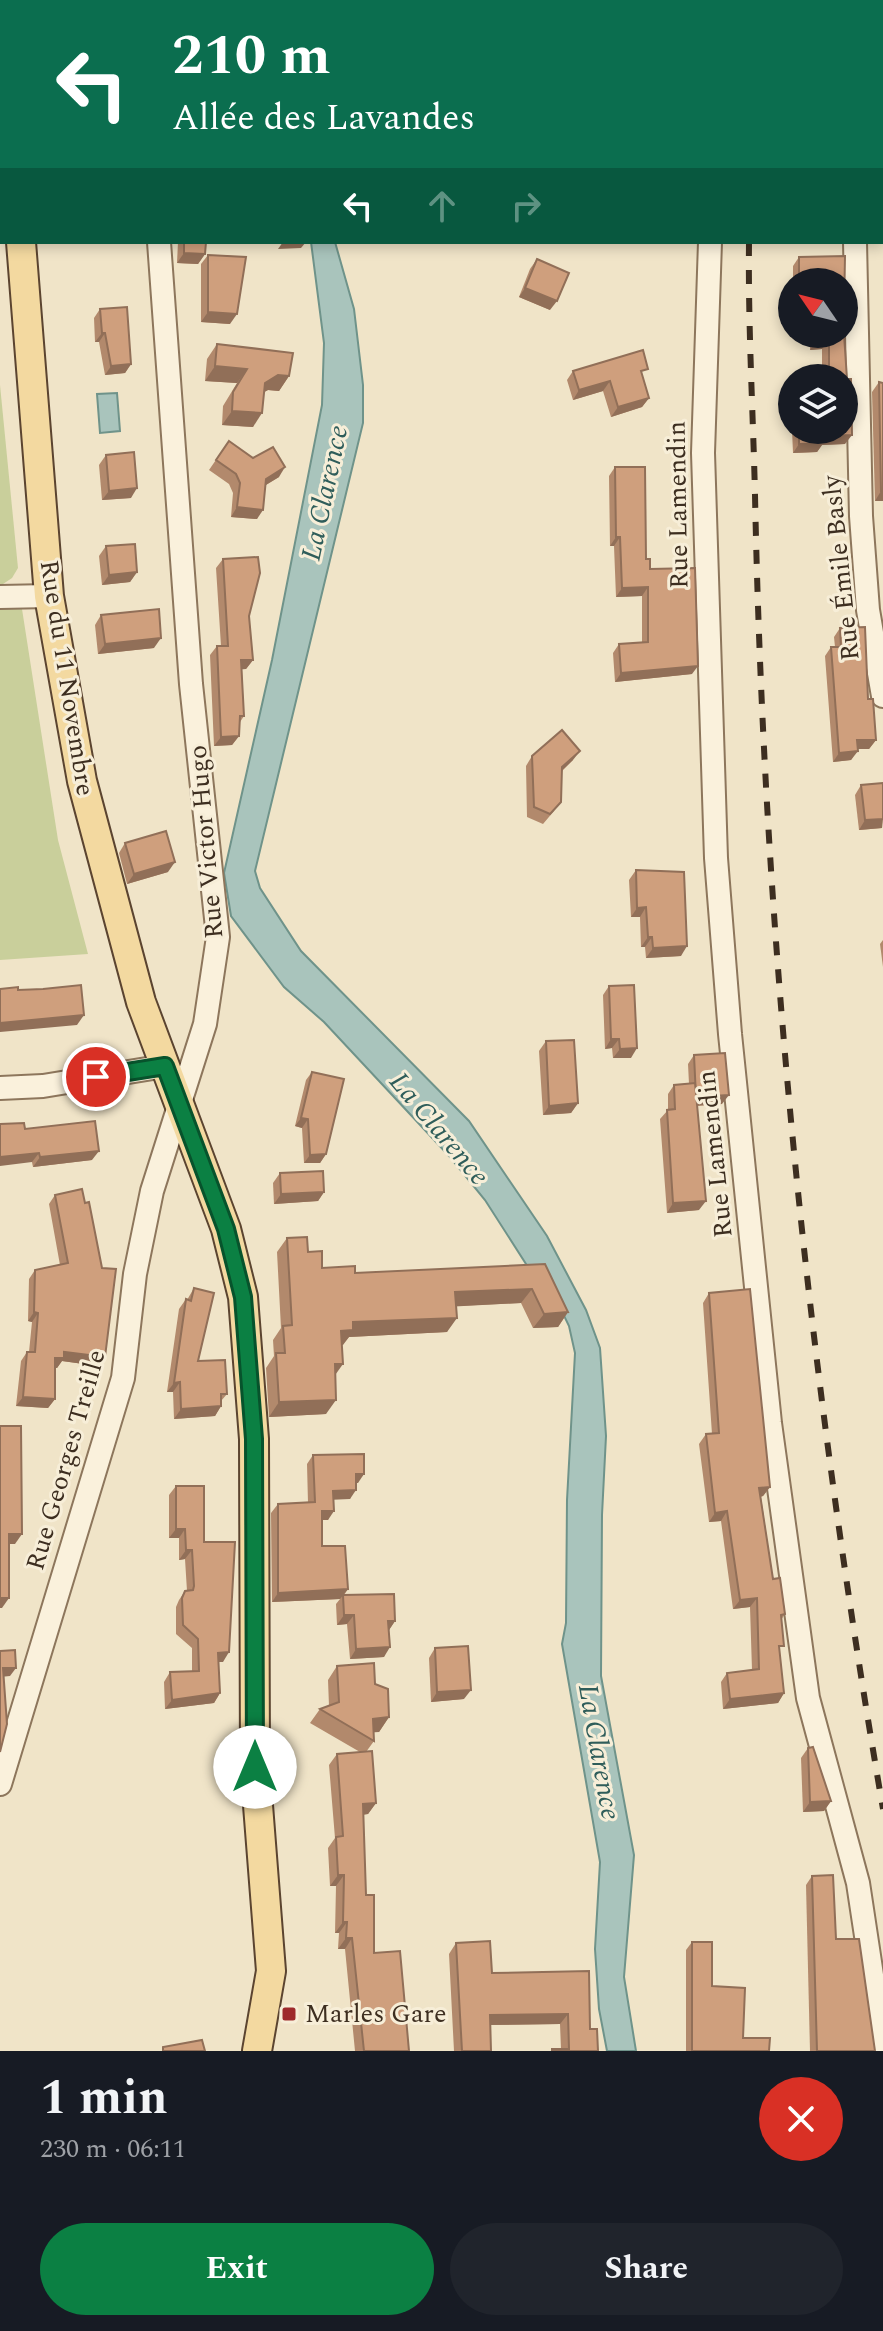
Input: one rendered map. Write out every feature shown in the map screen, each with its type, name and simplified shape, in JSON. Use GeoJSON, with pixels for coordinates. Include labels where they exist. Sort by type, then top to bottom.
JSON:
{"type":"FeatureCollection","features":[{"type":"Feature","properties":{"kind":"main road","name":"Rue du 11 Novembre"},"geometry":{"type":"LineString","coordinates":[[21,244],[49,596],[82,781],[141,1002],[180,1101]]}},
{"type":"Feature","properties":{"kind":"main road"},"geometry":{"type":"LineString","coordinates":[[180,1101],[226,1229],[243,1297],[254,1439],[256,1782],[271,1971],[257,2051]]}},
{"type":"Feature","properties":{"kind":"street","name":"Rue Victor Hugo"},"geometry":{"type":"LineString","coordinates":[[159,244],[191,684],[218,937],[205,1024],[180,1101]]}},
{"type":"Feature","properties":{"kind":"street","name":"Rue Lamendin"},"geometry":{"type":"LineString","coordinates":[[710,244],[703,453],[716,858],[730,1034],[770,1423],[808,1698],[858,1883],[883,2048]]}},
{"type":"Feature","properties":{"kind":"street","name":"Rue Émile Basly"},"geometry":{"type":"LineString","coordinates":[[855,244],[861,516],[868,610],[883,696]]}},
{"type":"Feature","properties":{"kind":"street"},"geometry":{"type":"LineString","coordinates":[[0,597],[49,596]]}},
{"type":"Feature","properties":{"kind":"street"},"geometry":{"type":"LineString","coordinates":[[0,1088],[43,1086],[165,1066]]}},
{"type":"Feature","properties":{"kind":"street","name":"Rue Georges Treille"},"geometry":{"type":"LineString","coordinates":[[0,1784],[123,1378],[143,1232],[158,1164],[180,1101]]}},
{"type":"Feature","properties":{"kind":"green space"},"geometry":{"type":"Polygon","coordinates":[[[0,385],[18,568],[12,578],[0,586],[0,385]]]}},
{"type":"Feature","properties":{"kind":"green space"},"geometry":{"type":"Polygon","coordinates":[[[0,609],[22,609],[58,840],[88,954],[0,960],[0,609]]]}},
{"type":"Feature","properties":{"kind":"water","name":"La Clarence"},"geometry":{"type":"Polygon","coordinates":[[[311,244],[336,244],[354,309],[363,385],[363,423],[255,871],[260,888],[301,951],[469,1121],[547,1236],[586,1310],[600,1348],[606,1436],[601,1676],[634,1855],[624,1977],[636,2051],[607,2051],[599,2009],[595,1949],[600,1862],[562,1644],[566,1623],[567,1500],[575,1353],[569,1326],[546,1278],[535,1278],[485,1200],[450,1157],[324,1022],[284,987],[231,916],[224,873],[272,660],[322,405],[324,343],[311,244]]]}},
{"type":"Feature","properties":{"kind":"water"},"geometry":{"type":"Polygon","coordinates":[[[117,393],[120,431],[100,433],[97,394],[117,393]]]}},
{"type":"Feature","properties":{"kind":"building"},"geometry":{"type":"Polygon","coordinates":[[[184,244],[206,244],[205,254],[184,253],[184,244]]]}},
{"type":"Feature","properties":{"kind":"building"},"geometry":{"type":"Polygon","coordinates":[[[208,255],[246,257],[237,314],[208,312],[208,255]]]}},
{"type":"Feature","properties":{"kind":"building"},"geometry":{"type":"Polygon","coordinates":[[[845,256],[845,268],[799,268],[799,257],[845,256]]]}},
{"type":"Feature","properties":{"kind":"building"},"geometry":{"type":"Polygon","coordinates":[[[537,259],[569,273],[557,301],[525,288],[537,259]]]}},
{"type":"Feature","properties":{"kind":"building"},"geometry":{"type":"Polygon","coordinates":[[[127,307],[131,364],[111,366],[105,333],[102,333],[100,309],[127,307]]]}},
{"type":"Feature","properties":{"kind":"building"},"geometry":{"type":"Polygon","coordinates":[[[217,344],[293,353],[289,376],[278,375],[265,383],[262,413],[232,411],[233,392],[247,369],[215,366],[217,344]]]}},
{"type":"Feature","properties":{"kind":"building"},"geometry":{"type":"Polygon","coordinates":[[[829,348],[845,348],[846,364],[829,364],[829,348]]]}},
{"type":"Feature","properties":{"kind":"building"},"geometry":{"type":"Polygon","coordinates":[[[643,350],[648,369],[641,371],[649,398],[618,407],[610,381],[579,390],[573,371],[643,350]]]}},
{"type":"Feature","properties":{"kind":"building"},"geometry":{"type":"Polygon","coordinates":[[[879,382],[883,383],[883,491],[881,491],[879,382]]]}},
{"type":"Feature","properties":{"kind":"building"},"geometry":{"type":"Polygon","coordinates":[[[229,441],[253,458],[273,447],[285,467],[266,479],[263,510],[237,507],[240,483],[236,474],[216,460],[229,441]]]}},
{"type":"Feature","properties":{"kind":"building"},"geometry":{"type":"Polygon","coordinates":[[[134,452],[137,488],[109,491],[106,455],[134,452]]]}},
{"type":"Feature","properties":{"kind":"building"},"geometry":{"type":"Polygon","coordinates":[[[615,467],[645,467],[646,559],[650,559],[650,569],[695,568],[698,666],[621,673],[619,644],[648,642],[648,587],[622,588],[620,537],[616,537],[615,467]]]}},
{"type":"Feature","properties":{"kind":"building"},"geometry":{"type":"Polygon","coordinates":[[[135,544],[137,572],[109,575],[106,546],[135,544]]]}},
{"type":"Feature","properties":{"kind":"building"},"geometry":{"type":"Polygon","coordinates":[[[258,557],[260,573],[249,616],[253,660],[241,660],[244,716],[240,716],[239,736],[221,737],[217,646],[228,646],[223,559],[258,557]]]}},
{"type":"Feature","properties":{"kind":"building"},"geometry":{"type":"Polygon","coordinates":[[[159,609],[161,638],[105,644],[101,615],[159,609]]]}},
{"type":"Feature","properties":{"kind":"building"},"geometry":{"type":"Polygon","coordinates":[[[865,627],[868,699],[873,699],[876,740],[857,740],[858,751],[839,753],[831,647],[841,647],[840,628],[865,627]]]}},
{"type":"Feature","properties":{"kind":"building"},"geometry":{"type":"Polygon","coordinates":[[[562,730],[580,751],[562,767],[561,802],[550,814],[534,807],[532,756],[562,730]]]}},
{"type":"Feature","properties":{"kind":"building"},"geometry":{"type":"Polygon","coordinates":[[[883,783],[883,819],[865,820],[861,785],[883,783]]]}},
{"type":"Feature","properties":{"kind":"building"},"geometry":{"type":"Polygon","coordinates":[[[166,831],[175,862],[134,874],[125,843],[166,831]]]}},
{"type":"Feature","properties":{"kind":"building"},"geometry":{"type":"Polygon","coordinates":[[[636,870],[684,872],[687,946],[653,948],[652,937],[648,937],[646,907],[637,908],[636,870]]]}},
{"type":"Feature","properties":{"kind":"building"},"geometry":{"type":"Polygon","coordinates":[[[81,985],[84,1015],[0,1023],[0,989],[81,985]]]}},
{"type":"Feature","properties":{"kind":"building"},"geometry":{"type":"Polygon","coordinates":[[[634,985],[637,1048],[620,1049],[619,1039],[611,1039],[609,986],[634,985]]]}},
{"type":"Feature","properties":{"kind":"building"},"geometry":{"type":"Polygon","coordinates":[[[574,1040],[578,1103],[549,1106],[546,1041],[574,1040]]]}},
{"type":"Feature","properties":{"kind":"building"},"geometry":{"type":"Polygon","coordinates":[[[725,1053],[729,1095],[696,1097],[694,1055],[725,1053]]]}},
{"type":"Feature","properties":{"kind":"building"},"geometry":{"type":"Polygon","coordinates":[[[312,1072],[344,1079],[326,1154],[310,1155],[308,1119],[301,1118],[312,1072]]]}},
{"type":"Feature","properties":{"kind":"building"},"geometry":{"type":"Polygon","coordinates":[[[695,1083],[706,1201],[673,1203],[667,1110],[675,1109],[674,1085],[695,1083]]]}},
{"type":"Feature","properties":{"kind":"building"},"geometry":{"type":"Polygon","coordinates":[[[95,1121],[99,1151],[40,1157],[39,1153],[0,1157],[0,1124],[24,1123],[25,1129],[95,1121]]]}},
{"type":"Feature","properties":{"kind":"building"},"geometry":{"type":"Polygon","coordinates":[[[323,1171],[324,1192],[281,1194],[280,1173],[323,1171]]]}},
{"type":"Feature","properties":{"kind":"building"},"geometry":{"type":"Polygon","coordinates":[[[82,1189],[85,1203],[89,1202],[102,1268],[116,1269],[105,1357],[64,1352],[64,1358],[55,1358],[55,1399],[23,1397],[27,1352],[35,1352],[38,1313],[34,1312],[35,1270],[68,1263],[55,1195],[82,1189]]]}},
{"type":"Feature","properties":{"kind":"building"},"geometry":{"type":"Polygon","coordinates":[[[307,1237],[308,1252],[322,1251],[322,1268],[355,1266],[355,1273],[545,1264],[568,1312],[544,1314],[532,1289],[455,1292],[457,1318],[353,1322],[353,1330],[341,1331],[343,1364],[335,1364],[336,1400],[279,1402],[276,1353],[285,1353],[283,1326],[292,1325],[287,1238],[307,1237]]]}},
{"type":"Feature","properties":{"kind":"building"},"geometry":{"type":"Polygon","coordinates":[[[194,1288],[214,1293],[198,1361],[225,1360],[227,1394],[221,1394],[221,1406],[181,1409],[180,1382],[174,1383],[186,1299],[191,1301],[194,1288]]]}},
{"type":"Feature","properties":{"kind":"building"},"geometry":{"type":"Polygon","coordinates":[[[750,1289],[770,1487],[759,1488],[773,1579],[780,1578],[785,1614],[781,1615],[784,1646],[779,1646],[784,1693],[730,1699],[727,1673],[759,1669],[757,1598],[740,1600],[727,1511],[715,1513],[706,1434],[719,1433],[709,1293],[750,1289]]]}},
{"type":"Feature","properties":{"kind":"building"},"geometry":{"type":"Polygon","coordinates":[[[0,1426],[21,1426],[22,1534],[9,1534],[9,1598],[0,1598],[0,1426]]]}},
{"type":"Feature","properties":{"kind":"building"},"geometry":{"type":"Polygon","coordinates":[[[364,1454],[364,1474],[356,1474],[356,1490],[333,1491],[334,1511],[322,1511],[322,1546],[345,1546],[348,1589],[278,1593],[278,1504],[315,1502],[313,1455],[364,1454]]]}},
{"type":"Feature","properties":{"kind":"building"},"geometry":{"type":"Polygon","coordinates":[[[176,1486],[204,1486],[204,1542],[235,1542],[229,1652],[218,1653],[220,1693],[172,1700],[170,1672],[199,1671],[198,1639],[183,1625],[182,1598],[185,1591],[193,1590],[194,1586],[192,1550],[186,1550],[185,1529],[176,1529],[176,1486]]]}},
{"type":"Feature","properties":{"kind":"building"},"geometry":{"type":"Polygon","coordinates":[[[394,1594],[395,1621],[388,1621],[390,1647],[356,1649],[354,1615],[344,1615],[343,1595],[394,1594]]]}},
{"type":"Feature","properties":{"kind":"building"},"geometry":{"type":"Polygon","coordinates":[[[468,1646],[471,1690],[437,1692],[435,1648],[468,1646]]]}},
{"type":"Feature","properties":{"kind":"building"},"geometry":{"type":"Polygon","coordinates":[[[15,1650],[16,1668],[3,1668],[7,1724],[0,1752],[0,1651],[15,1650]]]}},
{"type":"Feature","properties":{"kind":"building"},"geometry":{"type":"Polygon","coordinates":[[[374,1663],[375,1684],[388,1689],[389,1717],[373,1719],[374,1741],[320,1709],[339,1702],[337,1666],[374,1663]]]}},
{"type":"Feature","properties":{"kind":"building"},"geometry":{"type":"Polygon","coordinates":[[[813,1747],[831,1801],[810,1802],[808,1748],[813,1747]]]}},
{"type":"Feature","properties":{"kind":"building"},"geometry":{"type":"Polygon","coordinates":[[[372,1751],[376,1803],[363,1804],[366,1895],[374,1895],[374,1953],[400,1951],[409,2051],[364,2051],[352,1938],[346,1938],[347,1922],[343,1922],[344,1875],[338,1875],[336,1837],[343,1836],[337,1754],[372,1751]]]}},
{"type":"Feature","properties":{"kind":"building"},"geometry":{"type":"Polygon","coordinates":[[[833,1875],[836,1939],[859,1939],[875,2051],[817,2051],[812,1876],[833,1875]]]}},
{"type":"Feature","properties":{"kind":"building"},"geometry":{"type":"Polygon","coordinates":[[[490,1941],[492,1973],[589,1971],[590,2029],[597,2029],[598,2051],[552,2051],[569,2049],[568,2014],[490,2015],[491,2051],[462,2051],[456,1943],[490,1941]]]}},
{"type":"Feature","properties":{"kind":"building"},"geometry":{"type":"Polygon","coordinates":[[[692,1942],[712,1942],[712,1986],[745,1988],[743,2038],[770,2038],[769,2051],[692,2051],[692,1942]]]}},
{"type":"Feature","properties":{"kind":"building"},"geometry":{"type":"Polygon","coordinates":[[[202,2040],[205,2051],[163,2051],[163,2047],[202,2040]]]}},
{"type":"Feature","properties":{"kind":"railway"},"geometry":{"type":"LineString","coordinates":[[749,244],[760,660],[768,825],[794,1154],[833,1482],[883,1809]]}},
{"type":"Feature","properties":{"kind":"place","name":"Marles Gare"},"geometry":{"type":"Point","coordinates":[289,2014]}},
{"type":"Feature","properties":{"kind":"route"},"geometry":{"type":"LineString","coordinates":[[96,1077],[165,1066],[226,1229],[243,1297],[254,1439],[255,1767]]}}]}
